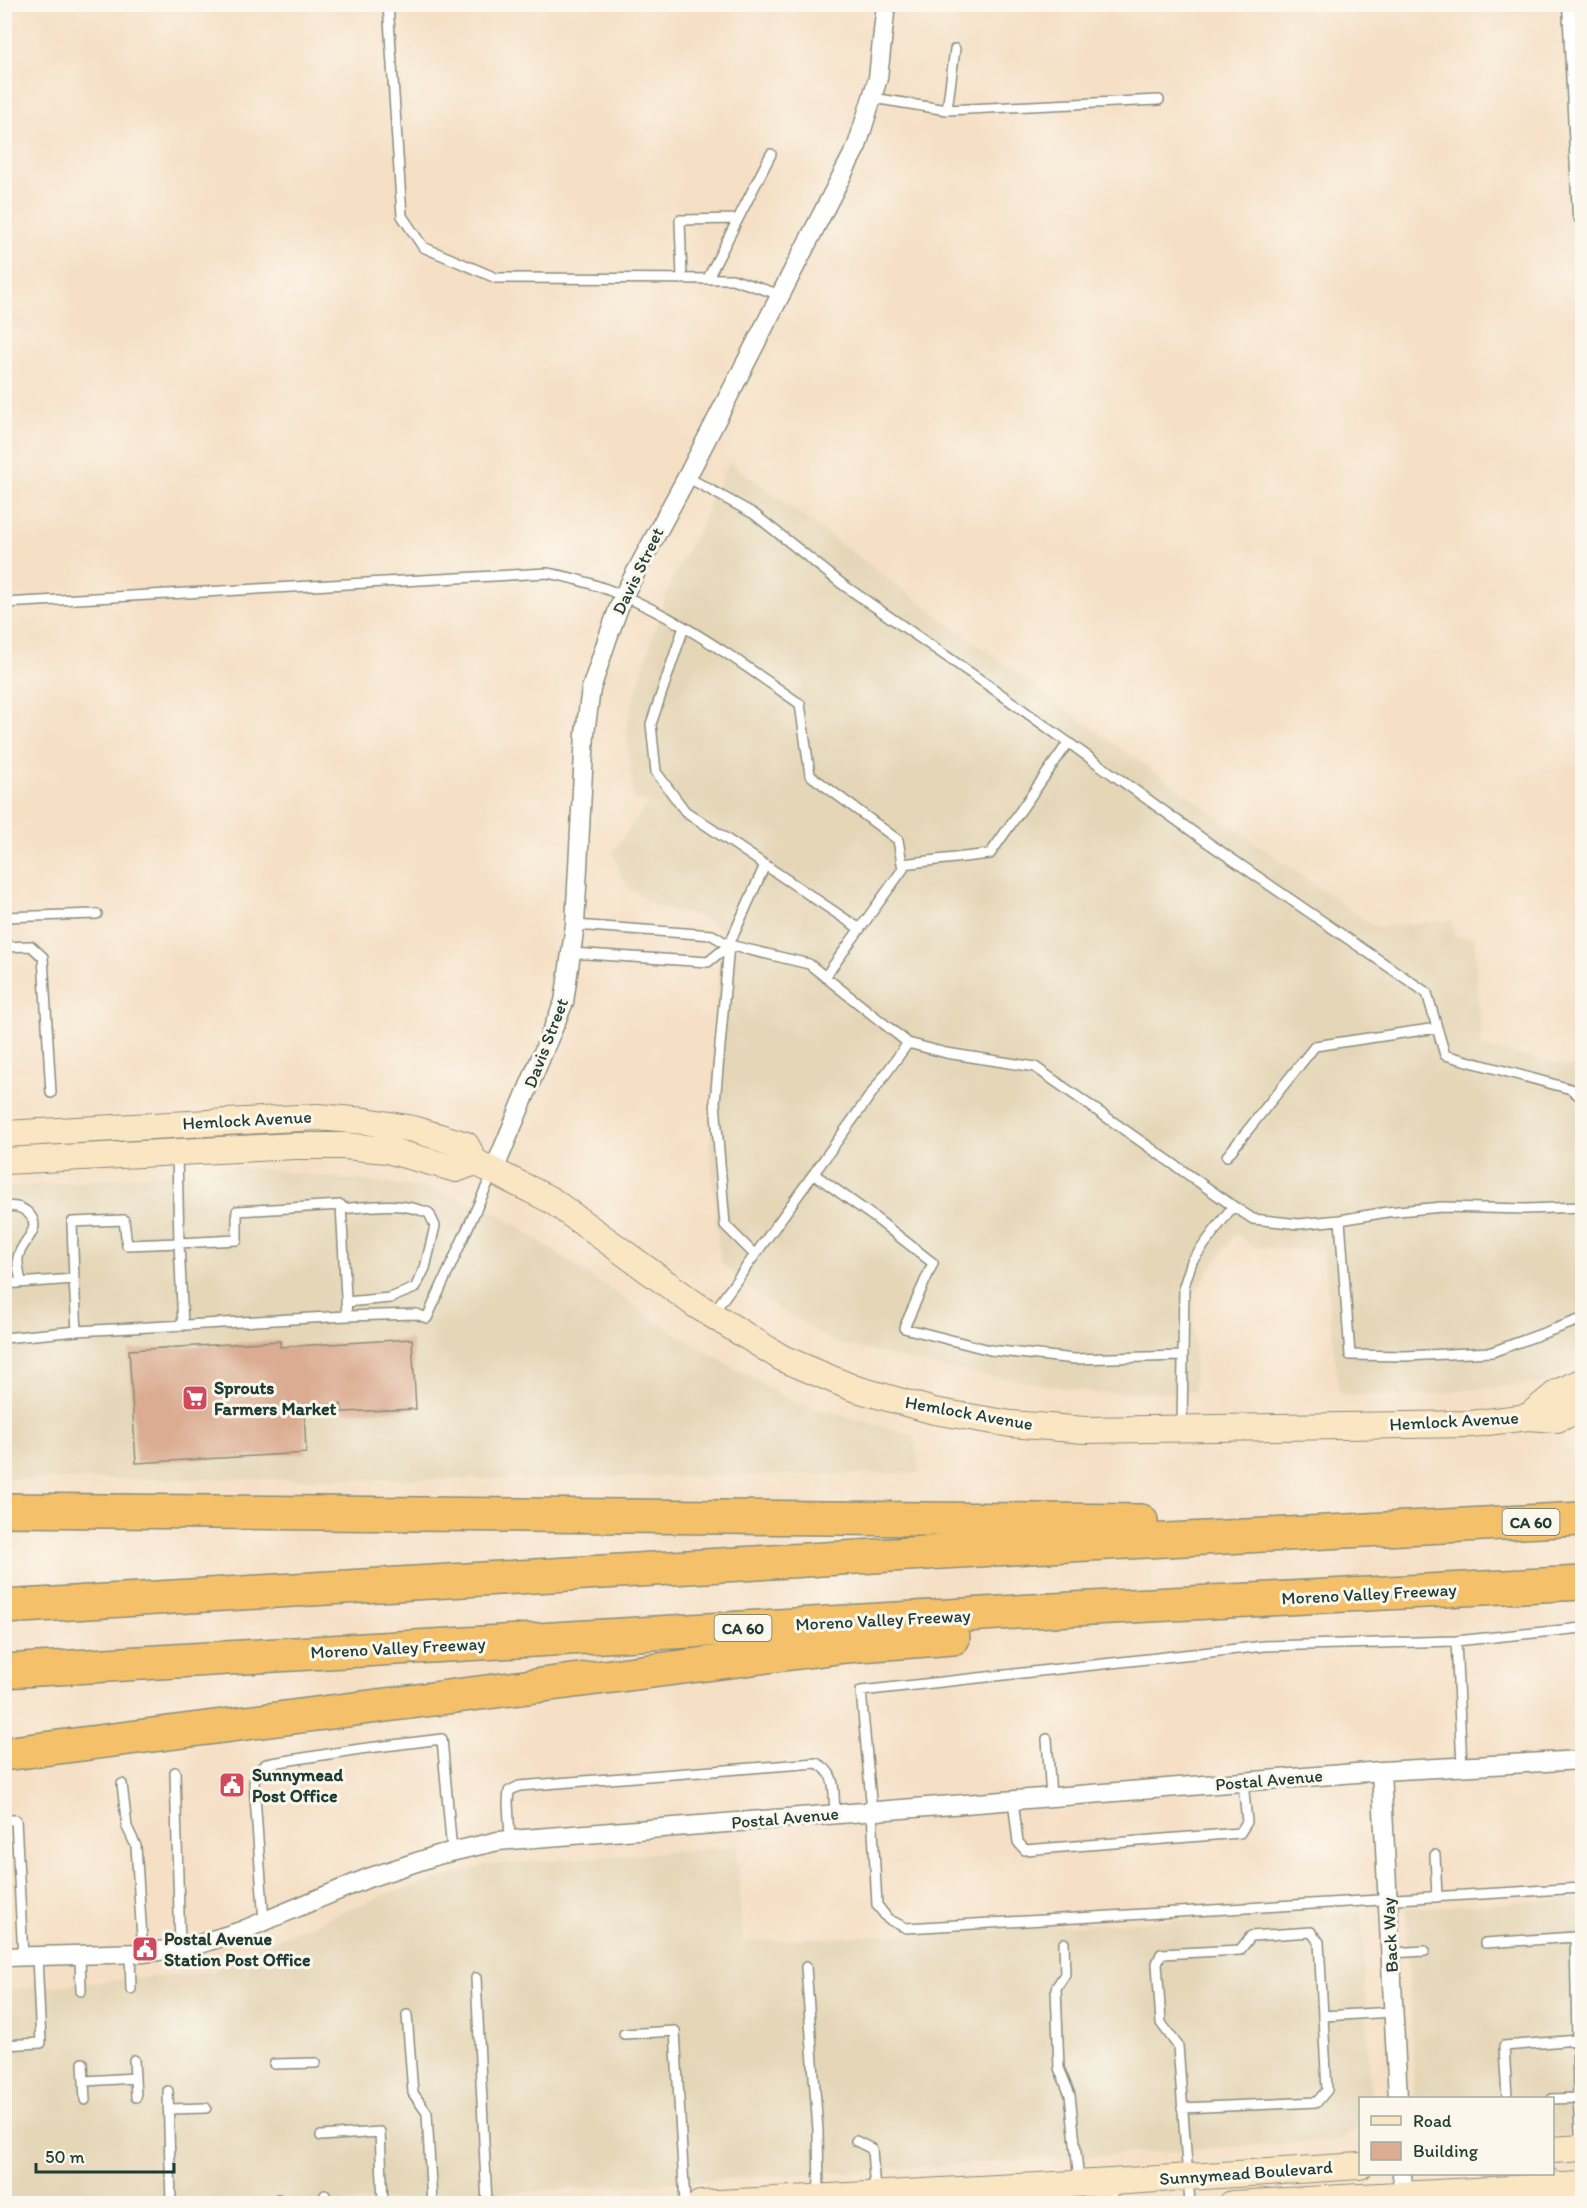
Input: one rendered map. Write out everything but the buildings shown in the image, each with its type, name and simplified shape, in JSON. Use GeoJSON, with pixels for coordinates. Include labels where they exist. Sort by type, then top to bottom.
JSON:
{"type":"FeatureCollection","features":[{"type":"Feature","properties":{"kind":"highway"},"geometry":{"type":"LineString","coordinates":[[4,1510],[1479,1524]]}},
{"type":"Feature","properties":{"kind":"highway","name":"CA 60"},"geometry":{"type":"LineString","coordinates":[[4,1607],[1029,1547],[1582,1519]]}},
{"type":"Feature","properties":{"kind":"highway","name":"Moreno Valley Freeway"},"geometry":{"type":"LineString","coordinates":[[4,1671],[1033,1611],[1582,1583]]}},
{"type":"Feature","properties":{"kind":"highway"},"geometry":{"type":"LineString","coordinates":[[4,1754],[846,1646],[1041,1632],[1482,1588]]}},
{"type":"Feature","properties":{"kind":"street","name":"Davis Street"},"geometry":{"type":"LineString","coordinates":[[485,1166],[564,1002],[574,925],[585,733],[591,689],[623,596],[687,477],[857,146],[878,78],[886,4]]}},
{"type":"Feature","properties":{"kind":"street"},"geometry":{"type":"LineString","coordinates":[[1572,4],[1582,215]]}},
{"type":"Feature","properties":{"kind":"street","name":"Hemlock Avenue"},"geometry":{"type":"LineString","coordinates":[[4,1134],[317,1117],[413,1128],[466,1145],[485,1166],[551,1200],[711,1315],[782,1358],[853,1388],[934,1411],[1011,1424],[1085,1430],[1471,1424],[1528,1417],[1557,1419],[1582,1409]]}},
{"type":"Feature","properties":{"kind":"street","name":"Hemlock Avenue"},"geometry":{"type":"LineString","coordinates":[[4,1161],[295,1146],[344,1146],[387,1150],[456,1169],[485,1166]]}},
{"type":"Feature","properties":{"kind":"street","name":"Hemlock Avenue"},"geometry":{"type":"LineString","coordinates":[[1528,1417],[1558,1392],[1582,1382]]}},
{"type":"Feature","properties":{"kind":"street","name":"Postal Avenue"},"geometry":{"type":"LineString","coordinates":[[4,1957],[137,1953],[180,1948],[241,1931],[368,1878],[452,1852],[510,1840],[1381,1771],[1582,1760]]}},
{"type":"Feature","properties":{"kind":"street","name":"Back Way"},"geometry":{"type":"LineString","coordinates":[[1381,1771],[1398,2097]]}},
{"type":"Feature","properties":{"kind":"street"},"geometry":{"type":"LineString","coordinates":[[1554,2150],[1582,2152]]}},
{"type":"Feature","properties":{"kind":"street","name":"Sunnymead Boulevard"},"geometry":{"type":"LineString","coordinates":[[700,2204],[875,2194],[1055,2194],[1079,2183],[1112,2193],[1189,2177],[1359,2166]]}},
{"type":"Feature","properties":{"kind":"street","name":"Sunnymead Boulevard"},"geometry":{"type":"LineString","coordinates":[[1232,2204],[1269,2202],[1403,2184],[1483,2197],[1582,2185]]}},
{"type":"Feature","properties":{"kind":"lane"},"geometry":{"type":"LineString","coordinates":[[388,4],[402,216],[423,247],[496,278],[732,279],[781,295]]}},
{"type":"Feature","properties":{"kind":"lane"},"geometry":{"type":"LineString","coordinates":[[947,110],[955,49]]}},
{"type":"Feature","properties":{"kind":"lane"},"geometry":{"type":"LineString","coordinates":[[873,98],[947,110],[1159,100]]}},
{"type":"Feature","properties":{"kind":"lane"},"geometry":{"type":"LineString","coordinates":[[708,278],[771,154]]}},
{"type":"Feature","properties":{"kind":"lane"},"geometry":{"type":"LineString","coordinates":[[682,278],[680,220],[738,219]]}},
{"type":"Feature","properties":{"kind":"lane"},"geometry":{"type":"LineString","coordinates":[[687,477],[754,514],[842,584],[1207,843],[1427,993],[1445,1055],[1570,1089],[1582,1098]]}},
{"type":"Feature","properties":{"kind":"lane"},"geometry":{"type":"LineString","coordinates":[[4,603],[547,573],[591,583],[623,596],[706,639],[800,705],[810,776],[898,840],[903,869],[825,977]]}},
{"type":"Feature","properties":{"kind":"lane"},"geometry":{"type":"LineString","coordinates":[[684,627],[651,724],[656,771],[685,811],[860,929]]}},
{"type":"Feature","properties":{"kind":"lane"},"geometry":{"type":"LineString","coordinates":[[902,864],[990,854],[1068,743]]}},
{"type":"Feature","properties":{"kind":"lane"},"geometry":{"type":"LineString","coordinates":[[755,1255],[725,1225],[715,1102],[729,945],[765,865]]}},
{"type":"Feature","properties":{"kind":"lane"},"geometry":{"type":"LineString","coordinates":[[4,917],[97,914]]}},
{"type":"Feature","properties":{"kind":"lane"},"geometry":{"type":"LineString","coordinates":[[574,925],[712,935],[729,945],[809,964],[908,1043],[946,1053],[1035,1067],[1253,1219],[1299,1224],[1442,1207],[1526,1209],[1582,1207]]}},
{"type":"Feature","properties":{"kind":"lane"},"geometry":{"type":"LineString","coordinates":[[571,952],[708,962],[729,945]]}},
{"type":"Feature","properties":{"kind":"lane"},"geometry":{"type":"LineString","coordinates":[[4,947],[31,946],[43,957],[51,1093]]}},
{"type":"Feature","properties":{"kind":"lane"},"geometry":{"type":"LineString","coordinates":[[1227,1156],[1315,1046],[1437,1028]]}},
{"type":"Feature","properties":{"kind":"lane"},"geometry":{"type":"LineString","coordinates":[[711,1315],[908,1043]]}},
{"type":"Feature","properties":{"kind":"lane"},"geometry":{"type":"LineString","coordinates":[[177,1152],[183,1326]]}},
{"type":"Feature","properties":{"kind":"lane"},"geometry":{"type":"LineString","coordinates":[[4,1338],[78,1331],[347,1316],[416,1314],[427,1318],[485,1166]]}},
{"type":"Feature","properties":{"kind":"lane"},"geometry":{"type":"LineString","coordinates":[[814,1174],[933,1263],[904,1328],[990,1350],[1075,1359],[1182,1356]]}},
{"type":"Feature","properties":{"kind":"lane"},"geometry":{"type":"LineString","coordinates":[[78,1331],[72,1222],[124,1220],[127,1245],[237,1240],[237,1211],[341,1205],[347,1316]]}},
{"type":"Feature","properties":{"kind":"lane"},"geometry":{"type":"LineString","coordinates":[[341,1209],[384,1205],[413,1207],[429,1213],[435,1226],[425,1268],[415,1288],[390,1298],[346,1302]]}},
{"type":"Feature","properties":{"kind":"lane"},"geometry":{"type":"LineString","coordinates":[[4,1207],[16,1206],[25,1210],[33,1219],[34,1227],[18,1259],[21,1282]]}},
{"type":"Feature","properties":{"kind":"lane"},"geometry":{"type":"LineString","coordinates":[[1182,1428],[1184,1286],[1192,1261],[1233,1206]]}},
{"type":"Feature","properties":{"kind":"lane"},"geometry":{"type":"LineString","coordinates":[[1340,1220],[1350,1355],[1404,1356],[1492,1352],[1582,1319]]}},
{"type":"Feature","properties":{"kind":"lane"},"geometry":{"type":"LineString","coordinates":[[4,1284],[75,1279]]}},
{"type":"Feature","properties":{"kind":"lane"},"geometry":{"type":"LineString","coordinates":[[1582,1628],[1456,1641],[1264,1646],[861,1691],[872,1811],[877,1905],[888,1919],[906,1928],[1582,1888]]}},
{"type":"Feature","properties":{"kind":"lane"},"geometry":{"type":"LineString","coordinates":[[1456,1641],[1462,1766]]}},
{"type":"Feature","properties":{"kind":"lane"},"geometry":{"type":"LineString","coordinates":[[264,1922],[254,1783],[256,1772],[266,1764],[442,1739],[452,1852]]}},
{"type":"Feature","properties":{"kind":"lane"},"geometry":{"type":"LineString","coordinates":[[1047,1739],[1051,1797]]}},
{"type":"Feature","properties":{"kind":"lane"},"geometry":{"type":"LineString","coordinates":[[510,1840],[508,1802],[510,1791],[519,1786],[792,1764],[816,1763],[826,1767],[832,1776],[835,1814]]}},
{"type":"Feature","properties":{"kind":"lane"},"geometry":{"type":"LineString","coordinates":[[175,1772],[180,1948]]}},
{"type":"Feature","properties":{"kind":"lane"},"geometry":{"type":"LineString","coordinates":[[1013,1800],[1018,1842],[1025,1850],[1240,1833],[1247,1822],[1243,1782]]}},
{"type":"Feature","properties":{"kind":"lane"},"geometry":{"type":"LineString","coordinates":[[122,1785],[127,1827],[136,1846],[137,1953],[132,1989]]}},
{"type":"Feature","properties":{"kind":"lane"},"geometry":{"type":"LineString","coordinates":[[4,1820],[16,1820],[40,2043],[4,2045]]}},
{"type":"Feature","properties":{"kind":"lane"},"geometry":{"type":"LineString","coordinates":[[1435,1855],[1437,1897]]}},
{"type":"Feature","properties":{"kind":"lane"},"geometry":{"type":"LineString","coordinates":[[1182,2108],[1317,2102],[1327,2090],[1319,1942],[1311,1932],[1251,1936],[1240,1950],[1161,1954],[1157,1963],[1161,2024],[1178,2046],[1182,2108],[1189,2177],[1190,2204]]}},
{"type":"Feature","properties":{"kind":"lane"},"geometry":{"type":"LineString","coordinates":[[1485,1943],[1575,1937],[1578,2098],[1582,2152]]}},
{"type":"Feature","properties":{"kind":"lane"},"geometry":{"type":"LineString","coordinates":[[1064,1943],[1065,1974],[1056,1988],[1059,2068],[1070,2095],[1079,2183]]}},
{"type":"Feature","properties":{"kind":"lane"},"geometry":{"type":"LineString","coordinates":[[1391,1953],[1425,1951]]}},
{"type":"Feature","properties":{"kind":"lane"},"geometry":{"type":"LineString","coordinates":[[80,1955],[81,1991]]}},
{"type":"Feature","properties":{"kind":"lane"},"geometry":{"type":"LineString","coordinates":[[806,1967],[818,2130],[819,2197]]}},
{"type":"Feature","properties":{"kind":"lane"},"geometry":{"type":"LineString","coordinates":[[476,1978],[487,2204]]}},
{"type":"Feature","properties":{"kind":"lane"},"geometry":{"type":"LineString","coordinates":[[1323,2016],[1394,2012]]}},
{"type":"Feature","properties":{"kind":"lane"},"geometry":{"type":"LineString","coordinates":[[407,2015],[413,2092],[427,2113],[432,2204]]}},
{"type":"Feature","properties":{"kind":"lane"},"geometry":{"type":"LineString","coordinates":[[624,2034],[675,2031],[685,2204]]}},
{"type":"Feature","properties":{"kind":"lane"},"geometry":{"type":"LineString","coordinates":[[1507,2097],[1504,2046],[1578,2040]]}},
{"type":"Feature","properties":{"kind":"lane"},"geometry":{"type":"LineString","coordinates":[[134,2060],[136,2097]]}},
{"type":"Feature","properties":{"kind":"lane"},"geometry":{"type":"LineString","coordinates":[[83,2063],[86,2100]]}},
{"type":"Feature","properties":{"kind":"lane"},"geometry":{"type":"LineString","coordinates":[[274,2064],[316,2063]]}},
{"type":"Feature","properties":{"kind":"lane"},"geometry":{"type":"LineString","coordinates":[[85,2081],[135,2078]]}},
{"type":"Feature","properties":{"kind":"lane"},"geometry":{"type":"LineString","coordinates":[[168,2091],[171,2204]]}},
{"type":"Feature","properties":{"kind":"lane"},"geometry":{"type":"LineString","coordinates":[[1554,2100],[1578,2098]]}},
{"type":"Feature","properties":{"kind":"lane"},"geometry":{"type":"LineString","coordinates":[[168,2109],[206,2108]]}},
{"type":"Feature","properties":{"kind":"lane"},"geometry":{"type":"LineString","coordinates":[[321,2136],[380,2132],[383,2204]]}},
{"type":"Feature","properties":{"kind":"lane"},"geometry":{"type":"LineString","coordinates":[[856,2141],[872,2150],[875,2194]]}},
{"type":"Feature","properties":{"kind":"shaded area"},"geometry":{"type":"Polygon","coordinates":[[[729,462],[1096,731],[1375,927],[1452,920],[1455,936],[1474,938],[1482,1047],[1578,1068],[1582,1071],[1582,1364],[1540,1383],[1402,1397],[1339,1393],[1323,1250],[1253,1247],[1236,1233],[1193,1294],[1195,1392],[1097,1393],[942,1368],[834,1342],[758,1296],[720,1262],[710,1147],[718,970],[723,930],[698,916],[659,908],[626,886],[613,853],[648,803],[634,799],[626,728],[651,641],[670,582],[701,525],[729,462]]]}},
{"type":"Feature","properties":{"kind":"shaded area"},"geometry":{"type":"Polygon","coordinates":[[[242,1167],[428,1188],[499,1214],[673,1332],[793,1402],[914,1435],[919,1473],[480,1479],[5,1479],[5,1188],[242,1167]]]}},
{"type":"Feature","properties":{"kind":"shaded area"},"geometry":{"type":"Polygon","coordinates":[[[737,1847],[743,1942],[1361,1911],[1371,2097],[1359,2097],[1359,2127],[1341,2140],[413,2199],[308,2204],[5,2204],[5,1990],[212,1972],[240,1954],[389,1893],[487,1865],[737,1847]]]}},
{"type":"Feature","properties":{"kind":"shaded area"},"geometry":{"type":"Polygon","coordinates":[[[1582,1899],[1582,2135],[1554,2136],[1554,2097],[1415,2097],[1406,1908],[1582,1899]]]}},
{"type":"Feature","properties":{"kind":"place","name":"Sprouts Farmers Market"},"geometry":{"type":"Point","coordinates":[195,1398]}},
{"type":"Feature","properties":{"kind":"place","name":"Sunnymead Post Office"},"geometry":{"type":"Point","coordinates":[232,1785]}},
{"type":"Feature","properties":{"kind":"place","name":"Postal Avenue Station Post Office"},"geometry":{"type":"Point","coordinates":[145,1949]}}]}
